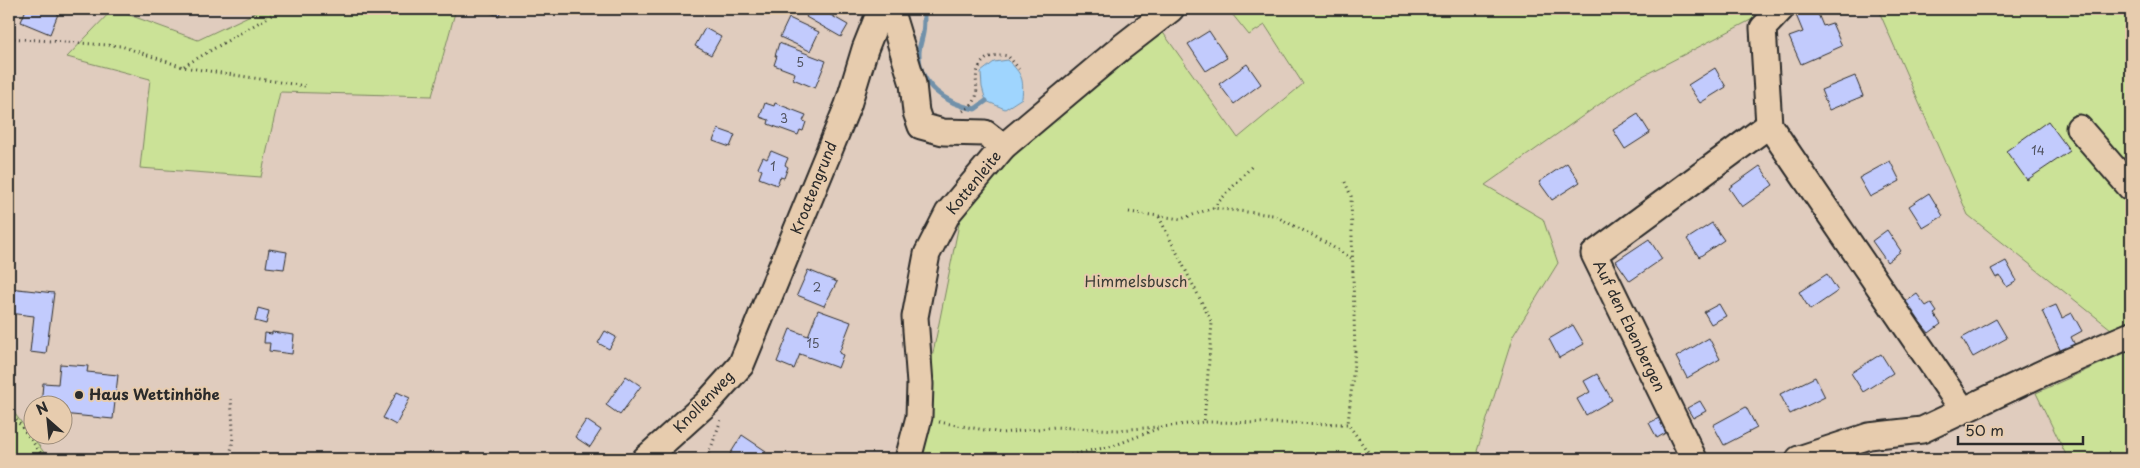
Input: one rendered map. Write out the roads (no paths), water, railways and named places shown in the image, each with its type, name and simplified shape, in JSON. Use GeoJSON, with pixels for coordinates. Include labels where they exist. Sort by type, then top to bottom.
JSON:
{"type":"FeatureCollection","features":[{"type":"Feature","properties":{"kind":"street","name":"Kroatengrund"},"geometry":{"type":"LineString","coordinates":[[741,365],[848,105],[865,49],[881,9]]}},
{"type":"Feature","properties":{"kind":"street"},"geometry":{"type":"LineString","coordinates":[[890,9],[914,84],[916,112],[921,126],[943,132],[984,134],[1003,147]]}},
{"type":"Feature","properties":{"kind":"street","name":"Kottenleite"},"geometry":{"type":"LineString","coordinates":[[908,459],[918,417],[920,384],[914,317],[927,254],[948,213],[1003,147],[1122,47],[1171,9]]}},
{"type":"Feature","properties":{"kind":"street"},"geometry":{"type":"LineString","coordinates":[[1781,9],[1763,28],[1769,125],[1963,410]]}},
{"type":"Feature","properties":{"kind":"street"},"geometry":{"type":"LineString","coordinates":[[865,49],[902,44]]}},
{"type":"Feature","properties":{"kind":"street","name":"Auf den Ebenbergen"},"geometry":{"type":"LineString","coordinates":[[1694,459],[1594,254],[1769,125]]}},
{"type":"Feature","properties":{"kind":"street"},"geometry":{"type":"LineString","coordinates":[[2079,128],[2131,188]]}},
{"type":"Feature","properties":{"kind":"street"},"geometry":{"type":"LineString","coordinates":[[1799,459],[1869,436],[1922,430],[2049,370],[2131,335]]}},
{"type":"Feature","properties":{"kind":"street","name":"Knollenweg"},"geometry":{"type":"LineString","coordinates":[[645,459],[707,403],[741,365]]}},
{"type":"Feature","properties":{"kind":"water"},"geometry":{"type":"Polygon","coordinates":[[[1008,60],[1021,77],[1023,91],[1022,98],[1005,109],[986,101],[982,87],[981,72],[994,62],[1008,60]]]}},
{"type":"Feature","properties":{"kind":"waterway"},"geometry":{"type":"LineString","coordinates":[[924,13],[923,31],[919,48],[923,75],[936,91],[954,103],[975,109],[986,101]]}},
{"type":"Feature","properties":{"kind":"place","name":"Haus Wettinhöhe"},"geometry":{"type":"Point","coordinates":[79,395]}},
{"type":"Feature","properties":{"kind":"park label","name":"Himmelsbusch"},"geometry":{"type":"Point","coordinates":[1136,282]}}]}
